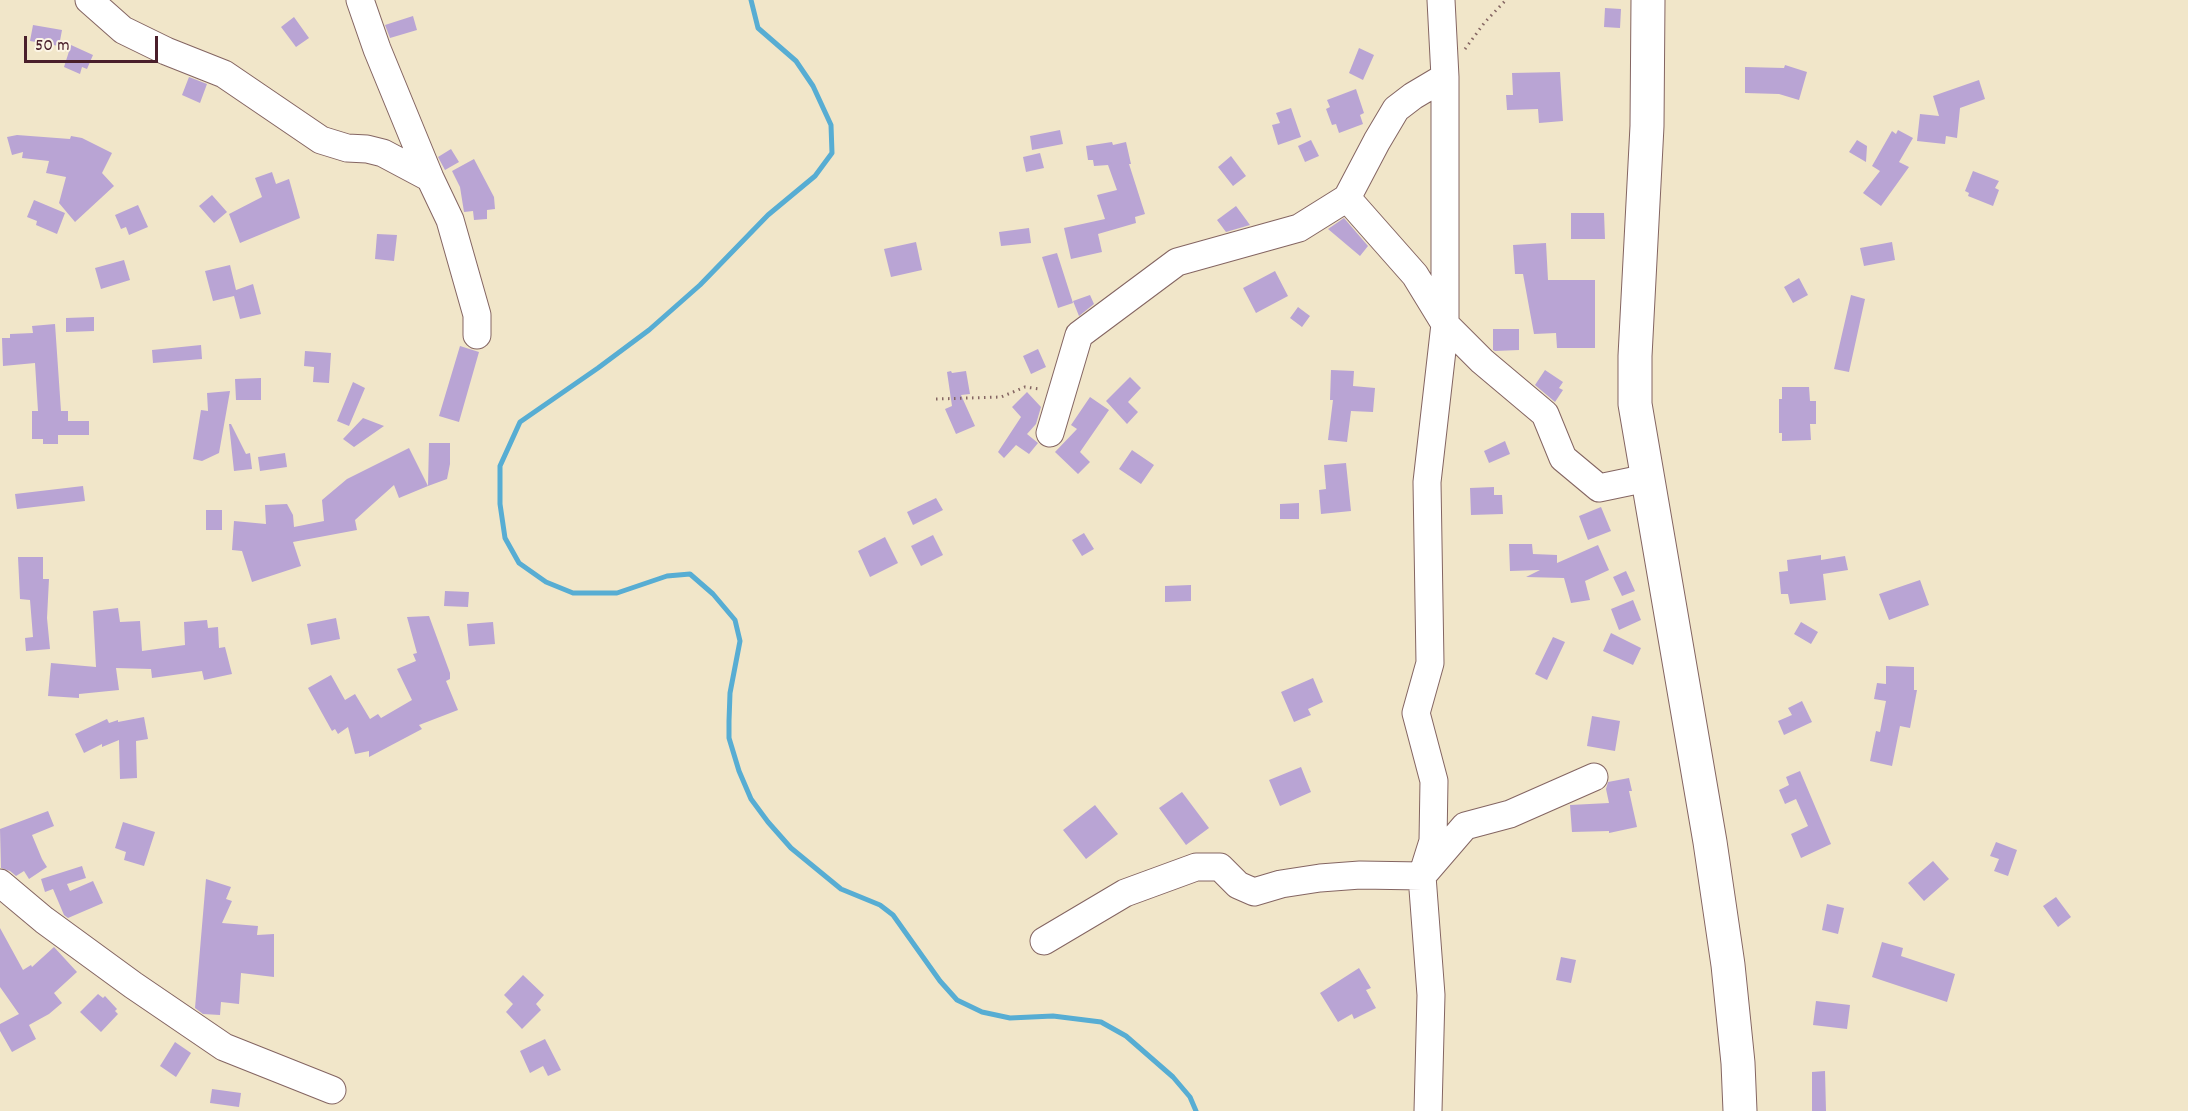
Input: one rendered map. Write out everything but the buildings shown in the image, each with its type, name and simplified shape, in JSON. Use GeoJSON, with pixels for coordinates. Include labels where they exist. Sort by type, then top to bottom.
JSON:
{"type":"FeatureCollection","features":[{"type":"Feature","properties":{"kind":"main road"},"geometry":{"type":"LineString","coordinates":[[1648,0],[1647,126],[1634,387],[1637,422],[1715,875],[1729,976],[1738,1064],[1740,1111]]}},
{"type":"Feature","properties":{"kind":"street"},"geometry":{"type":"LineString","coordinates":[[89,0],[123,30],[166,51],[224,74],[321,140],[347,148],[368,149],[383,153],[430,178]]}},
{"type":"Feature","properties":{"kind":"street"},"geometry":{"type":"LineString","coordinates":[[360,0],[377,49],[430,178],[450,220],[477,315],[477,335]]}},
{"type":"Feature","properties":{"kind":"street"},"geometry":{"type":"LineString","coordinates":[[1428,1111],[1431,995],[1422,876],[1433,841],[1434,781],[1416,713],[1430,663],[1427,482],[1445,324],[1444,77],[1441,0]]}},
{"type":"Feature","properties":{"kind":"street"},"geometry":{"type":"LineString","coordinates":[[1050,433],[1079,335],[1177,262],[1299,228],[1347,198],[1396,109],[1444,77]]}},
{"type":"Feature","properties":{"kind":"street"},"geometry":{"type":"LineString","coordinates":[[1347,198],[1415,275],[1445,324],[1482,361],[1545,414],[1563,458],[1599,488],[1647,478]]}},
{"type":"Feature","properties":{"kind":"street"},"geometry":{"type":"LineString","coordinates":[[1422,876],[1465,826],[1510,814],[1593,777]]}},
{"type":"Feature","properties":{"kind":"street"},"geometry":{"type":"LineString","coordinates":[[1044,941],[1125,892],[1196,867],[1220,867],[1238,885],[1254,892],[1281,884],[1320,878],[1360,875],[1422,876]]}},
{"type":"Feature","properties":{"kind":"street"},"geometry":{"type":"LineString","coordinates":[[0,883],[44,920],[133,985],[224,1047],[332,1090]]}},
{"type":"Feature","properties":{"kind":"path"},"geometry":{"type":"LineString","coordinates":[[1444,77],[1485,22],[1506,0]]}},
{"type":"Feature","properties":{"kind":"path"},"geometry":{"type":"LineString","coordinates":[[936,399],[1001,397],[1025,387],[1061,392]]}},
{"type":"Feature","properties":{"kind":"waterway"},"geometry":{"type":"LineString","coordinates":[[751,0],[758,28],[796,61],[813,86],[831,125],[832,153],[815,176],[768,215],[700,285],[649,330],[520,422],[500,466],[500,504],[505,538],[519,563],[546,582],[573,593],[617,593],[667,576],[690,574],[713,594],[735,620],[740,641],[730,693],[729,738],[751,799],[791,848],[841,889],[880,905],[893,915],[940,981],[957,1000],[982,1012],[1010,1018],[1053,1016],[1101,1022],[1126,1036],[1173,1077],[1190,1097],[1196,1111]]}}]}
